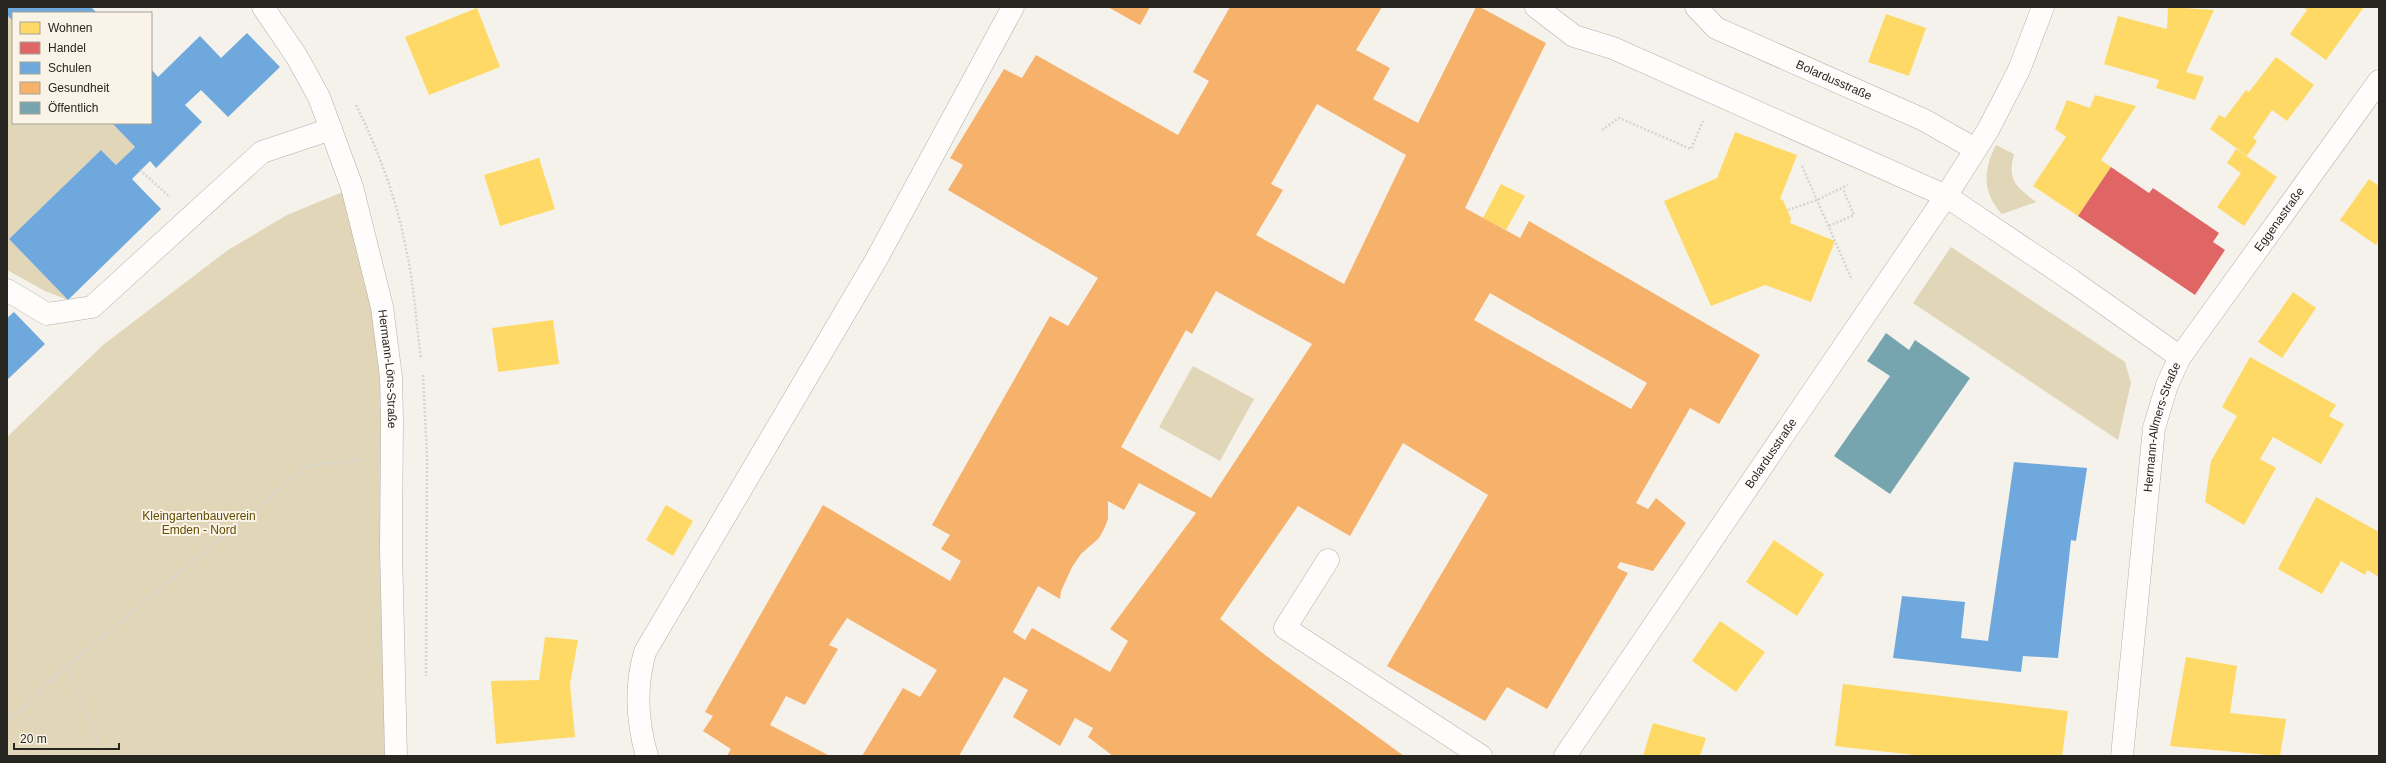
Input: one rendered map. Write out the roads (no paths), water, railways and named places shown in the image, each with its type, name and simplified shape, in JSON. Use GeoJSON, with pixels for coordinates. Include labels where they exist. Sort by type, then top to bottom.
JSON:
{"type":"FeatureCollection","features":[{"type":"Feature","properties":{"kind":"street","name":"Hermann-Löns-Straße"},"geometry":{"type":"LineString","coordinates":[[263,7],[310,78],[331,129],[352,187],[382,307],[391,377],[393,456],[391,550],[396,756]]}},
{"type":"Feature","properties":{"kind":"street"},"geometry":{"type":"LineString","coordinates":[[647,756],[638,707],[640,670],[644,652],[876,260],[1013,7]]}},
{"type":"Feature","properties":{"kind":"street","name":"Hermann-Allmers-Straße"},"geometry":{"type":"LineString","coordinates":[[1536,7],[1574,36],[1613,48],[1946,196],[2071,280],[2180,357],[2167,385],[2154,428],[2122,756]]}},
{"type":"Feature","properties":{"kind":"street","name":"Bolardusstraße"},"geometry":{"type":"LineString","coordinates":[[1696,7],[1716,28],[1924,120],[1975,149]]}},
{"type":"Feature","properties":{"kind":"street","name":"Bolardusstraße"},"geometry":{"type":"LineString","coordinates":[[1566,755],[1946,196],[1988,130],[2019,70],[2043,7]]}},
{"type":"Feature","properties":{"kind":"street","name":"Eggenastraße"},"geometry":{"type":"LineString","coordinates":[[2180,357],[2377,91]]}},
{"type":"Feature","properties":{"kind":"street"},"geometry":{"type":"LineString","coordinates":[[7,290],[47,314],[92,307],[262,152],[331,129]]}},
{"type":"Feature","properties":{"kind":"street"},"geometry":{"type":"LineString","coordinates":[[1328,560],[1285,628],[1481,756]]}},
{"type":"Feature","properties":{"kind":"park label","name":"Kleingartenbauverein Emden - Nord"},"geometry":{"type":"Point","coordinates":[199,523]}}]}
